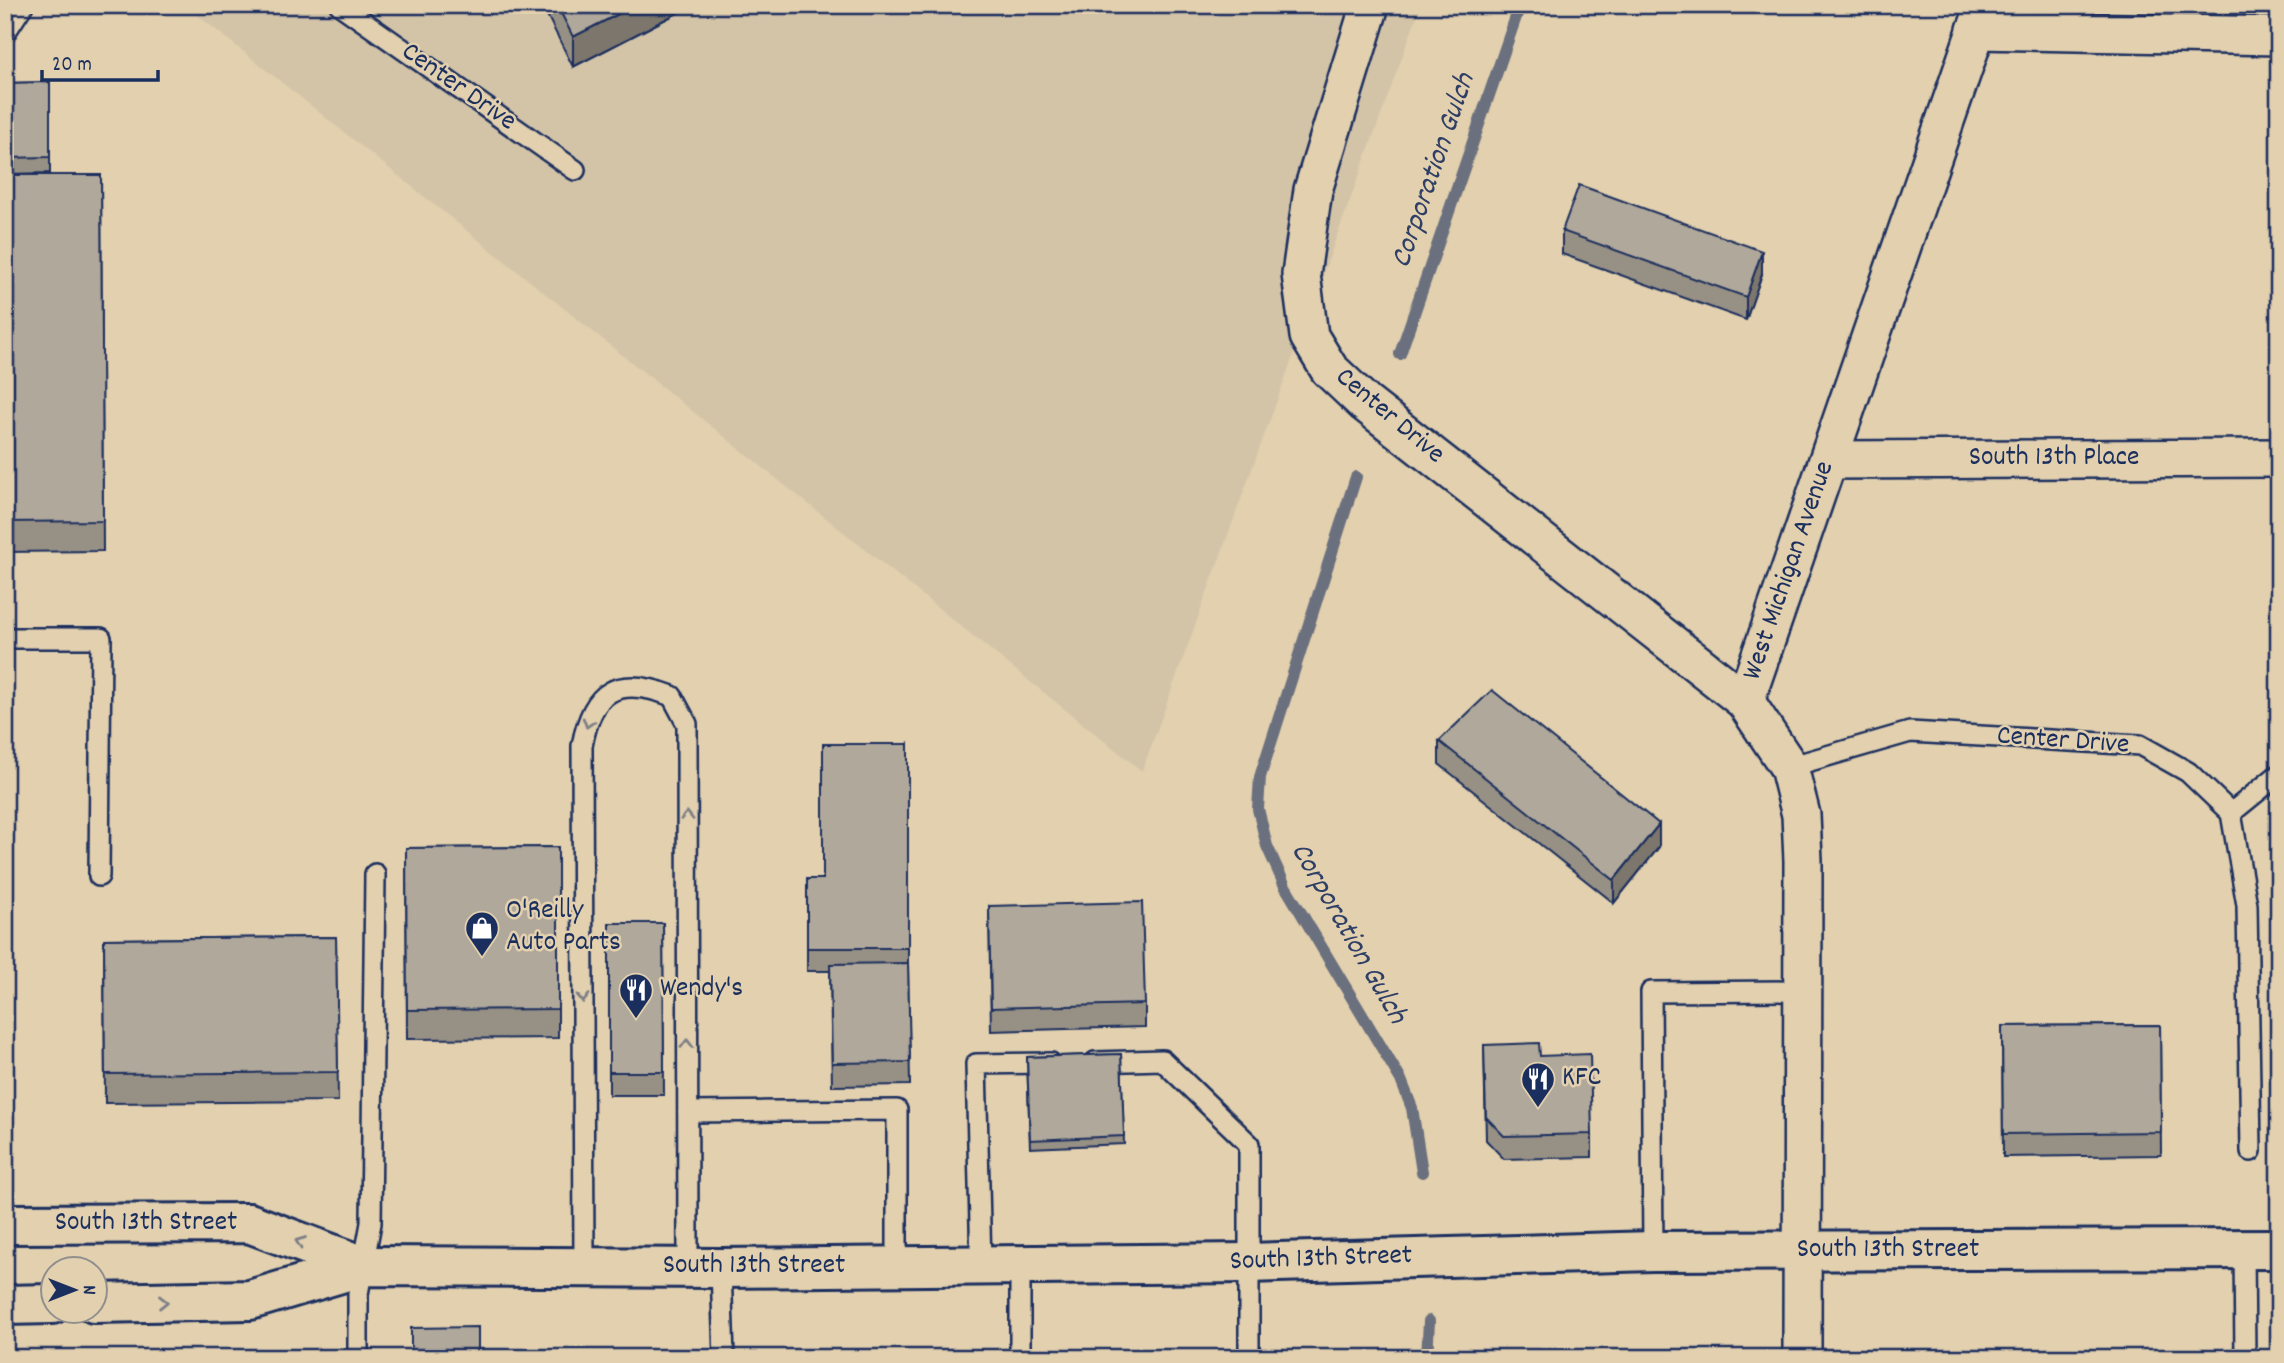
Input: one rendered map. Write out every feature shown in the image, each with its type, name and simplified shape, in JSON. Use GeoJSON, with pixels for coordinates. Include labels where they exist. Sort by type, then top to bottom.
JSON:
{"type":"FeatureCollection","features":[{"type":"Feature","properties":{"kind":"highway","name":"South 13th Street"},"geometry":{"type":"LineString","coordinates":[[5,1224],[248,1223],[364,1266]]}},
{"type":"Feature","properties":{"kind":"highway","name":"South 13th Street"},"geometry":{"type":"LineString","coordinates":[[108,1303],[250,1300],[364,1266],[704,1268],[1249,1263],[1653,1251],[2261,1249]]}},
{"type":"Feature","properties":{"kind":"highway"},"geometry":{"type":"LineString","coordinates":[[5,1306],[38,1305]]}},
{"type":"Feature","properties":{"kind":"street","name":"Center Drive"},"geometry":{"type":"LineString","coordinates":[[1370,5],[1312,190],[1301,274],[1309,336],[1329,369],[1366,403],[1745,701]]}},
{"type":"Feature","properties":{"kind":"street","name":"West Michigan Avenue"},"geometry":{"type":"LineString","coordinates":[[1802,1358],[1801,815],[1789,767],[1745,701],[1981,17]]}},
{"type":"Feature","properties":{"kind":"street"},"geometry":{"type":"LineString","coordinates":[[1981,17],[2279,36]]}},
{"type":"Feature","properties":{"kind":"street","name":"South 13th Place"},"geometry":{"type":"LineString","coordinates":[[1829,460],[2279,458]]}},
{"type":"Feature","properties":{"kind":"lane"},"geometry":{"type":"LineString","coordinates":[[5,33],[23,5]]}},
{"type":"Feature","properties":{"kind":"lane","name":"Center Drive"},"geometry":{"type":"LineString","coordinates":[[340,5],[575,170]]}},
{"type":"Feature","properties":{"kind":"lane"},"geometry":{"type":"LineString","coordinates":[[5,638],[101,638],[99,876]]}},
{"type":"Feature","properties":{"kind":"lane"},"geometry":{"type":"LineString","coordinates":[[584,1267],[582,747],[587,719],[596,702],[615,690],[633,687],[654,689],[672,696],[687,724],[688,1112],[704,1268],[724,1358]]}},
{"type":"Feature","properties":{"kind":"lane","name":"Center Drive"},"geometry":{"type":"LineString","coordinates":[[1789,767],[1910,732],[2140,745],[2188,772],[2231,813]]}},
{"type":"Feature","properties":{"kind":"lane"},"geometry":{"type":"LineString","coordinates":[[2251,1151],[2247,905],[2231,813],[2279,774]]}},
{"type":"Feature","properties":{"kind":"lane"},"geometry":{"type":"LineString","coordinates":[[358,1358],[358,1294],[371,1223],[375,874]]}},
{"type":"Feature","properties":{"kind":"lane"},"geometry":{"type":"LineString","coordinates":[[1653,1251],[1651,992],[1800,991]]}},
{"type":"Feature","properties":{"kind":"lane"},"geometry":{"type":"LineString","coordinates":[[981,1265],[976,1064],[1162,1060],[1249,1144],[1249,1358]]}},
{"type":"Feature","properties":{"kind":"lane"},"geometry":{"type":"LineString","coordinates":[[688,1112],[897,1110],[897,1266]]}},
{"type":"Feature","properties":{"kind":"lane"},"geometry":{"type":"LineString","coordinates":[[2245,1358],[2261,1249]]}},
{"type":"Feature","properties":{"kind":"lane"},"geometry":{"type":"LineString","coordinates":[[1020,1264],[1020,1358]]}},
{"type":"Feature","properties":{"kind":"shaded area"},"geometry":{"type":"Polygon","coordinates":[[[185,5],[1421,5],[1142,771],[185,5]]]}},
{"type":"Feature","properties":{"kind":"building"},"geometry":{"type":"Polygon","coordinates":[[[557,5],[636,5],[573,37],[557,5]]]}},
{"type":"Feature","properties":{"kind":"building"},"geometry":{"type":"Polygon","coordinates":[[[50,82],[50,157],[5,158],[5,83],[50,82]]]}},
{"type":"Feature","properties":{"kind":"building"},"geometry":{"type":"Polygon","coordinates":[[[5,175],[101,175],[103,521],[5,522],[5,175]]]}},
{"type":"Feature","properties":{"kind":"building"},"geometry":{"type":"Polygon","coordinates":[[[1579,185],[1762,251],[1746,297],[1562,231],[1579,185]]]}},
{"type":"Feature","properties":{"kind":"building"},"geometry":{"type":"Polygon","coordinates":[[[1492,690],[1659,824],[1614,880],[1439,741],[1492,690]]]}},
{"type":"Feature","properties":{"kind":"building"},"geometry":{"type":"Polygon","coordinates":[[[823,744],[908,744],[908,948],[807,948],[807,879],[823,879],[823,744]]]}},
{"type":"Feature","properties":{"kind":"building","name":"O'Reilly Auto Parts"},"geometry":{"type":"Polygon","coordinates":[[[558,847],[558,1009],[407,1010],[406,848],[558,847]]]}},
{"type":"Feature","properties":{"kind":"building"},"geometry":{"type":"Polygon","coordinates":[[[1142,902],[1145,1004],[991,1008],[989,906],[1142,902]]]}},
{"type":"Feature","properties":{"kind":"building","name":"Wendy's"},"geometry":{"type":"Polygon","coordinates":[[[609,923],[663,923],[664,1072],[609,1072],[609,923]]]}},
{"type":"Feature","properties":{"kind":"building"},"geometry":{"type":"Polygon","coordinates":[[[336,937],[338,1072],[105,1074],[104,939],[336,937]]]}},
{"type":"Feature","properties":{"kind":"building"},"geometry":{"type":"Polygon","coordinates":[[[908,963],[910,1062],[832,1063],[830,964],[908,963]]]}},
{"type":"Feature","properties":{"kind":"building"},"geometry":{"type":"Polygon","coordinates":[[[2160,1025],[2161,1132],[2003,1134],[2002,1026],[2160,1025]]]}},
{"type":"Feature","properties":{"kind":"building","name":"KFC"},"geometry":{"type":"Polygon","coordinates":[[[1539,1043],[1540,1056],[1590,1054],[1592,1134],[1504,1136],[1486,1117],[1484,1045],[1539,1043]]]}},
{"type":"Feature","properties":{"kind":"building"},"geometry":{"type":"Polygon","coordinates":[[[1121,1054],[1124,1136],[1030,1140],[1027,1057],[1121,1054]]]}},
{"type":"Feature","properties":{"kind":"building"},"geometry":{"type":"Polygon","coordinates":[[[478,1327],[478,1358],[411,1358],[411,1328],[478,1327]]]}},
{"type":"Feature","properties":{"kind":"waterway","name":"Corporation Gulch"},"geometry":{"type":"LineString","coordinates":[[1400,354],[1520,5]]}},
{"type":"Feature","properties":{"kind":"waterway","name":"Corporation Gulch"},"geometry":{"type":"LineString","coordinates":[[1356,477],[1260,777],[1258,809],[1267,846],[1285,886],[1401,1080],[1412,1108],[1422,1172]]}},
{"type":"Feature","properties":{"kind":"waterway","name":"Corporation Gulch"},"geometry":{"type":"LineString","coordinates":[[1427,1358],[1429,1321]]}},
{"type":"Feature","properties":{"kind":"place","name":"O'Reilly Auto Parts"},"geometry":{"type":"Point","coordinates":[482,958]}},
{"type":"Feature","properties":{"kind":"place","name":"Wendy's"},"geometry":{"type":"Point","coordinates":[636,1020]}},
{"type":"Feature","properties":{"kind":"place","name":"KFC"},"geometry":{"type":"Point","coordinates":[1538,1109]}}]}
